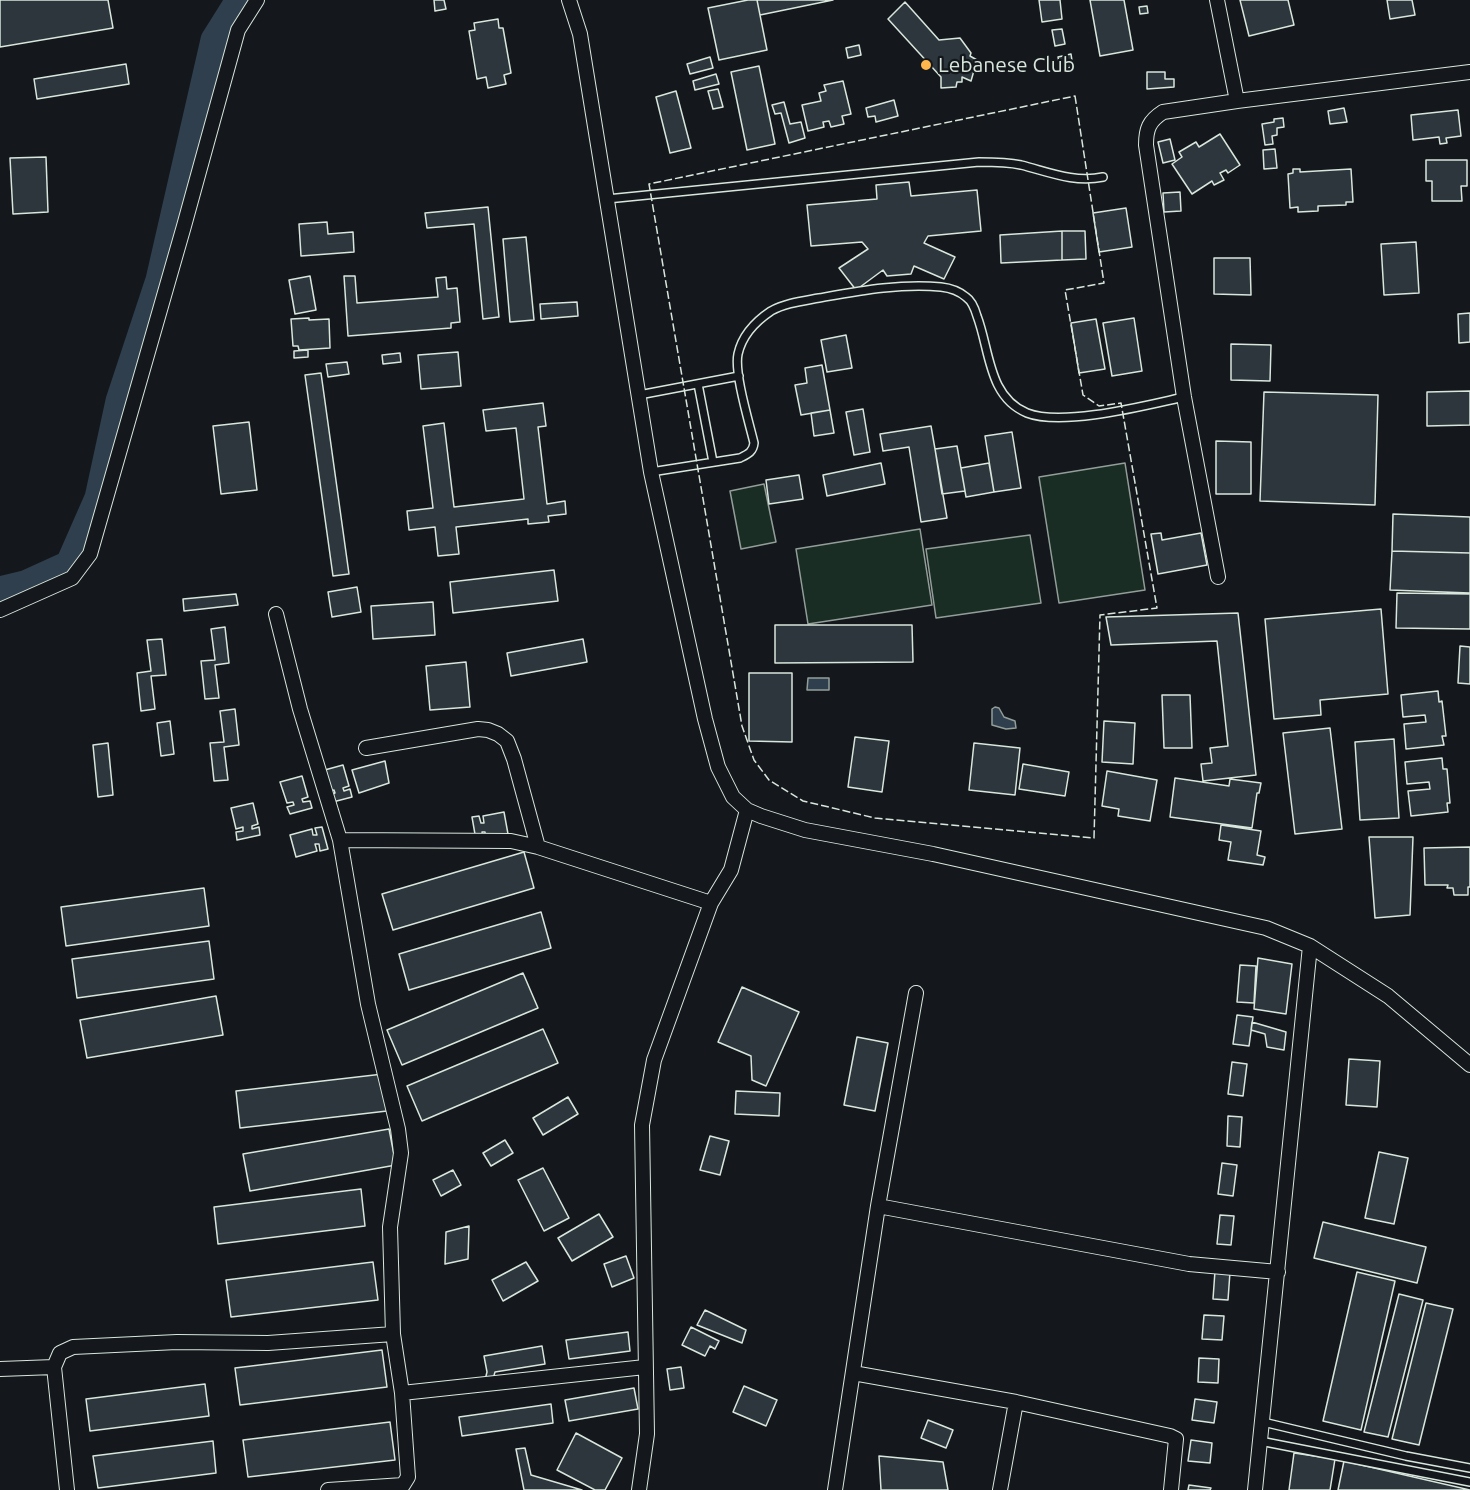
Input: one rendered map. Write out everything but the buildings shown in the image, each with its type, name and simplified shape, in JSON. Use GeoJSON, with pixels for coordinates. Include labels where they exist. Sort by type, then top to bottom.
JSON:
{"type":"FeatureCollection","features":[{"type":"Feature","properties":{"kind":"street"},"geometry":{"type":"LineString","coordinates":[[0,610],[72,578],[90,554],[238,30],[257,0]]}},
{"type":"Feature","properties":{"kind":"street"},"geometry":{"type":"LineString","coordinates":[[569,0],[580,34],[651,472],[705,719],[718,767],[733,797],[747,810],[805,830],[933,854],[1266,928],[1310,946],[1388,996],[1470,1065]]}},
{"type":"Feature","properties":{"kind":"street"},"geometry":{"type":"LineString","coordinates":[[1216,0],[1237,101]]}},
{"type":"Feature","properties":{"kind":"street"},"geometry":{"type":"LineString","coordinates":[[1218,577],[1185,397],[1146,145],[1146,130],[1153,119],[1163,112],[1470,72]]}},
{"type":"Feature","properties":{"kind":"street"},"geometry":{"type":"LineString","coordinates":[[276,614],[300,709],[340,840],[368,1004],[398,1129],[401,1153],[390,1227],[393,1334],[402,1393],[408,1477],[403,1485],[328,1490]]}},
{"type":"Feature","properties":{"kind":"street"},"geometry":{"type":"LineString","coordinates":[[366,748],[478,729],[498,734],[507,741],[514,759],[538,847]]}},
{"type":"Feature","properties":{"kind":"street"},"geometry":{"type":"LineString","coordinates":[[639,1490],[647,1434],[642,1125],[654,1060],[711,903],[731,870],[747,810]]}},
{"type":"Feature","properties":{"kind":"street"},"geometry":{"type":"LineString","coordinates":[[340,840],[512,841],[538,847],[711,903]]}},
{"type":"Feature","properties":{"kind":"street"},"geometry":{"type":"LineString","coordinates":[[1255,1490],[1310,946]]}},
{"type":"Feature","properties":{"kind":"street"},"geometry":{"type":"LineString","coordinates":[[835,1490],[878,1206],[916,993]]}},
{"type":"Feature","properties":{"kind":"street"},"geometry":{"type":"LineString","coordinates":[[878,1206],[1189,1264],[1278,1272]]}},
{"type":"Feature","properties":{"kind":"street"},"geometry":{"type":"LineString","coordinates":[[67,1490],[54,1367],[60,1353],[73,1347],[177,1342],[268,1343],[393,1334]]}},
{"type":"Feature","properties":{"kind":"street"},"geometry":{"type":"LineString","coordinates":[[0,1369],[54,1367]]}},
{"type":"Feature","properties":{"kind":"street"},"geometry":{"type":"LineString","coordinates":[[402,1393],[645,1367]]}},
{"type":"Feature","properties":{"kind":"street"},"geometry":{"type":"LineString","coordinates":[[853,1373],[1016,1401],[1170,1436],[1176,1439],[1171,1490]]}},
{"type":"Feature","properties":{"kind":"street"},"geometry":{"type":"LineString","coordinates":[[1000,1490],[1016,1401]]}},
{"type":"Feature","properties":{"kind":"lane"},"geometry":{"type":"LineString","coordinates":[[607,199],[979,162],[1021,165],[1073,179],[1103,177]]}},
{"type":"Feature","properties":{"kind":"lane"},"geometry":{"type":"LineString","coordinates":[[651,472],[740,458],[749,454],[753,448],[739,376],[738,355],[745,338],[753,326],[771,311],[790,304],[855,292],[913,286],[943,287],[955,290],[969,298],[981,326],[992,373],[1013,406],[1030,414],[1085,415],[1123,411],[1185,397]]}},
{"type":"Feature","properties":{"kind":"lane"},"geometry":{"type":"LineString","coordinates":[[638,395],[739,376]]}},
{"type":"Feature","properties":{"kind":"lane"},"geometry":{"type":"LineString","coordinates":[[698,384],[713,462]]}},
{"type":"Feature","properties":{"kind":"lane"},"geometry":{"type":"LineString","coordinates":[[1263,1422],[1406,1456],[1470,1468]]}},
{"type":"Feature","properties":{"kind":"lane"},"geometry":{"type":"LineString","coordinates":[[1260,1441],[1470,1482]]}},
{"type":"Feature","properties":{"kind":"green space"},"geometry":{"type":"Polygon","coordinates":[[[1125,463],[1145,590],[1059,603],[1039,477],[1125,463]]]}},
{"type":"Feature","properties":{"kind":"green space"},"geometry":{"type":"Polygon","coordinates":[[[764,484],[776,542],[741,549],[730,491],[764,484]]]}},
{"type":"Feature","properties":{"kind":"green space"},"geometry":{"type":"Polygon","coordinates":[[[920,529],[932,605],[808,624],[796,549],[920,529]]]}},
{"type":"Feature","properties":{"kind":"green space"},"geometry":{"type":"Polygon","coordinates":[[[1030,535],[1041,603],[936,618],[926,549],[1030,535]]]}},
{"type":"Feature","properties":{"kind":"water"},"geometry":{"type":"Polygon","coordinates":[[[808,678],[829,678],[829,690],[807,690],[808,678]]]}},
{"type":"Feature","properties":{"kind":"water"},"geometry":{"type":"Polygon","coordinates":[[[999,708],[1004,717],[1015,721],[1016,728],[1006,729],[992,725],[992,709],[999,708]]]}},
{"type":"Feature","properties":{"kind":"waterway"},"geometry":{"type":"LineString","coordinates":[[0,590],[25,584],[69,564],[98,498],[119,401],[159,280],[214,40],[239,0]]}},
{"type":"Feature","properties":{"kind":"fence"},"geometry":{"type":"LineString","coordinates":[[1075,96],[1104,283],[1065,290],[1083,395],[1099,406],[1121,403],[1157,608],[1100,615],[1094,838],[875,818],[803,801],[769,780],[754,760],[742,726],[649,184],[1075,96]]}},
{"type":"Feature","properties":{"kind":"place","name":"Lebanese Club"},"geometry":{"type":"Point","coordinates":[926,65]}}]}
